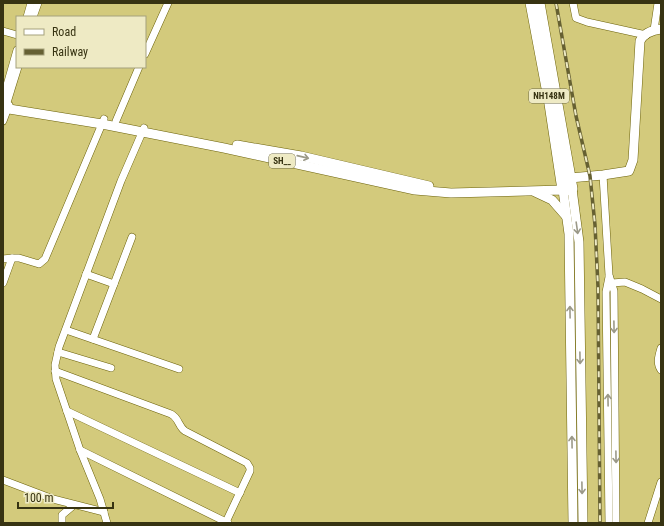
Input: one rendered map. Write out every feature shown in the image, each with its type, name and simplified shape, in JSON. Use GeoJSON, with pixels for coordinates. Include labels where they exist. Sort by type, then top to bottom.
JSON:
{"type":"FeatureCollection","features":[{"type":"Feature","properties":{"kind":"highway","name":"NH148M"},"geometry":{"type":"LineString","coordinates":[[531,3],[550,104],[568,185]]}},
{"type":"Feature","properties":{"kind":"highway","name":"NH148M"},"geometry":{"type":"LineString","coordinates":[[539,3],[568,185]]}},
{"type":"Feature","properties":{"kind":"main road"},"geometry":{"type":"LineString","coordinates":[[568,185],[603,175],[629,171],[634,160],[640,46],[642,38],[658,29]]}},
{"type":"Feature","properties":{"kind":"main road","name":"SH__"},"geometry":{"type":"LineString","coordinates":[[5,105],[143,130],[415,190],[451,193],[533,191],[568,185]]}},
{"type":"Feature","properties":{"kind":"main road","name":"SH__"},"geometry":{"type":"LineString","coordinates":[[103,122],[116,121],[143,130],[301,156],[428,186],[476,187],[568,185]]}},
{"type":"Feature","properties":{"kind":"main road"},"geometry":{"type":"LineString","coordinates":[[568,185],[566,216],[569,234],[573,523]]}},
{"type":"Feature","properties":{"kind":"main road"},"geometry":{"type":"LineString","coordinates":[[568,185],[579,242],[583,523]]}},
{"type":"Feature","properties":{"kind":"main road"},"geometry":{"type":"LineString","coordinates":[[533,191],[552,200],[566,216]]}},
{"type":"Feature","properties":{"kind":"street"},"geometry":{"type":"LineString","coordinates":[[27,16],[31,3]]}},
{"type":"Feature","properties":{"kind":"street"},"geometry":{"type":"LineString","coordinates":[[33,16],[38,3]]}},
{"type":"Feature","properties":{"kind":"street"},"geometry":{"type":"LineString","coordinates":[[146,52],[168,3]]}},
{"type":"Feature","properties":{"kind":"street"},"geometry":{"type":"LineString","coordinates":[[573,3],[576,18],[587,22],[646,35]]}},
{"type":"Feature","properties":{"kind":"street"},"geometry":{"type":"LineString","coordinates":[[658,3],[658,29]]}},
{"type":"Feature","properties":{"kind":"street"},"geometry":{"type":"LineString","coordinates":[[3,32],[16,35]]}},
{"type":"Feature","properties":{"kind":"street"},"geometry":{"type":"LineString","coordinates":[[3,121],[16,55]]}},
{"type":"Feature","properties":{"kind":"street"},"geometry":{"type":"LineString","coordinates":[[5,105],[18,68]]}},
{"type":"Feature","properties":{"kind":"street"},"geometry":{"type":"LineString","coordinates":[[116,121],[139,68]]}},
{"type":"Feature","properties":{"kind":"street"},"geometry":{"type":"LineString","coordinates":[[3,259],[19,258],[39,264],[45,259],[103,122]]}},
{"type":"Feature","properties":{"kind":"street"},"geometry":{"type":"LineString","coordinates":[[107,523],[100,499],[80,450],[56,379],[55,371],[58,352],[86,274],[121,181],[143,130]]}},
{"type":"Feature","properties":{"kind":"street"},"geometry":{"type":"LineString","coordinates":[[603,175],[609,275],[606,292],[609,523]]}},
{"type":"Feature","properties":{"kind":"street"},"geometry":{"type":"LineString","coordinates":[[93,339],[132,237]]}},
{"type":"Feature","properties":{"kind":"street"},"geometry":{"type":"LineString","coordinates":[[3,283],[12,258]]}},
{"type":"Feature","properties":{"kind":"street"},"geometry":{"type":"LineString","coordinates":[[86,274],[114,284]]}},
{"type":"Feature","properties":{"kind":"street"},"geometry":{"type":"LineString","coordinates":[[609,275],[614,291],[616,523]]}},
{"type":"Feature","properties":{"kind":"street"},"geometry":{"type":"LineString","coordinates":[[612,283],[625,282],[661,299]]}},
{"type":"Feature","properties":{"kind":"street"},"geometry":{"type":"LineString","coordinates":[[66,330],[179,369]]}},
{"type":"Feature","properties":{"kind":"street"},"geometry":{"type":"LineString","coordinates":[[661,348],[658,359],[659,368],[661,370]]}},
{"type":"Feature","properties":{"kind":"street"},"geometry":{"type":"LineString","coordinates":[[58,352],[110,368]]}},
{"type":"Feature","properties":{"kind":"street"},"geometry":{"type":"LineString","coordinates":[[55,371],[172,414],[177,418],[179,425],[182,428],[247,463],[250,471],[227,522],[80,450]]}},
{"type":"Feature","properties":{"kind":"street"},"geometry":{"type":"LineString","coordinates":[[67,411],[240,493]]}},
{"type":"Feature","properties":{"kind":"street"},"geometry":{"type":"LineString","coordinates":[[3,480],[53,499],[74,505],[103,510]]}},
{"type":"Feature","properties":{"kind":"street"},"geometry":{"type":"LineString","coordinates":[[648,523],[661,482]]}},
{"type":"Feature","properties":{"kind":"street"},"geometry":{"type":"LineString","coordinates":[[62,523],[62,515],[74,505]]}},
{"type":"Feature","properties":{"kind":"railway"},"geometry":{"type":"LineString","coordinates":[[556,3],[576,116],[590,176],[595,225],[598,287],[600,523]]}}]}
